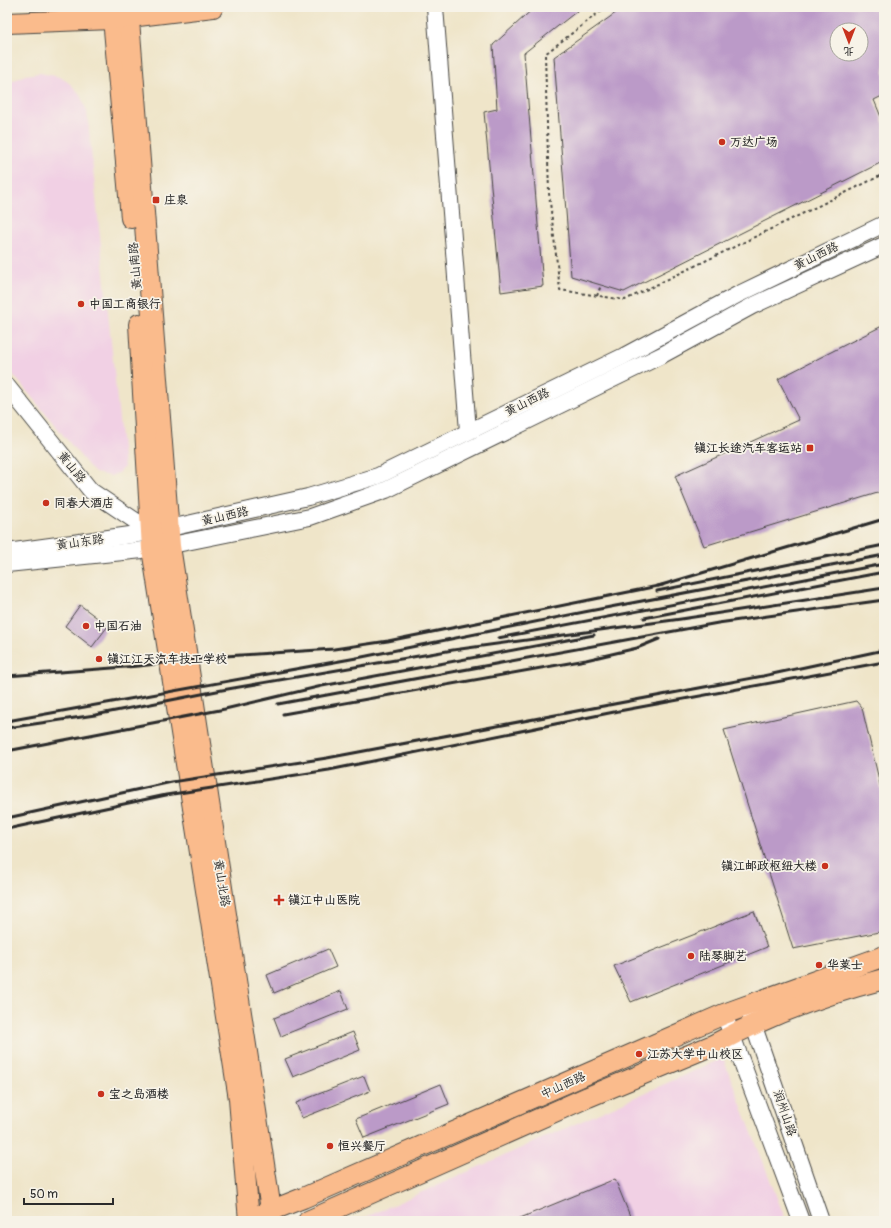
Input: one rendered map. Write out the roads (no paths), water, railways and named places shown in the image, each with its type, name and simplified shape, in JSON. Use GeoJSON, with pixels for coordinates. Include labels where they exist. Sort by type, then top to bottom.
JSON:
{"type":"FeatureCollection","features":[{"type":"Feature","properties":{"kind":"main road"},"geometry":{"type":"LineString","coordinates":[[7,12],[88,7]]}},
{"type":"Feature","properties":{"kind":"main road"},"geometry":{"type":"LineString","coordinates":[[7,23],[121,12],[213,7]]}},
{"type":"Feature","properties":{"kind":"main road","name":"黄山南路"},"geometry":{"type":"LineString","coordinates":[[121,12],[136,274],[161,539]]}},
{"type":"Feature","properties":{"kind":"main road","name":"黄山北路"},"geometry":{"type":"LineString","coordinates":[[161,539],[271,1216]]}},
{"type":"Feature","properties":{"kind":"main road","name":"黄山北路"},"geometry":{"type":"LineString","coordinates":[[161,539],[239,1099],[248,1220]]}},
{"type":"Feature","properties":{"kind":"main road","name":"中山西路"},"geometry":{"type":"LineString","coordinates":[[248,1220],[271,1216],[724,1014],[884,956]]}},
{"type":"Feature","properties":{"kind":"main road","name":"中山西路"},"geometry":{"type":"LineString","coordinates":[[308,1221],[588,1097],[713,1045],[754,1025],[829,994],[884,979]]}},
{"type":"Feature","properties":{"kind":"street"},"geometry":{"type":"LineString","coordinates":[[434,7],[468,431]]}},
{"type":"Feature","properties":{"kind":"street","name":"黄山西路"},"geometry":{"type":"LineString","coordinates":[[161,539],[308,498],[378,476],[624,356],[739,294],[884,224]]}},
{"type":"Feature","properties":{"kind":"street","name":"黄山西路"},"geometry":{"type":"LineString","coordinates":[[161,539],[310,517],[386,490],[662,355],[752,306],[884,245]]}},
{"type":"Feature","properties":{"kind":"street","name":"黄山路"},"geometry":{"type":"LineString","coordinates":[[7,386],[91,490],[161,539]]}},
{"type":"Feature","properties":{"kind":"street","name":"黄山东路"},"geometry":{"type":"LineString","coordinates":[[7,552],[161,539]]}},
{"type":"Feature","properties":{"kind":"street","name":"黄山东路"},"geometry":{"type":"LineString","coordinates":[[7,564],[161,539]]}},
{"type":"Feature","properties":{"kind":"street","name":"润州山路"},"geometry":{"type":"LineString","coordinates":[[746,1006],[754,1025],[822,1221]]}},
{"type":"Feature","properties":{"kind":"street","name":"润州山路"},"geometry":{"type":"LineString","coordinates":[[724,1014],[801,1221]]}},
{"type":"Feature","properties":{"kind":"railway"},"geometry":{"type":"LineString","coordinates":[[658,586],[884,519]]}},
{"type":"Feature","properties":{"kind":"railway"},"geometry":{"type":"LineString","coordinates":[[657,591],[884,545]]}},
{"type":"Feature","properties":{"kind":"railway"},"geometry":{"type":"LineString","coordinates":[[7,721],[362,657],[584,612],[884,555]]}},
{"type":"Feature","properties":{"kind":"railway"},"geometry":{"type":"LineString","coordinates":[[498,638],[884,564]]}},
{"type":"Feature","properties":{"kind":"railway"},"geometry":{"type":"LineString","coordinates":[[644,618],[884,572]]}},
{"type":"Feature","properties":{"kind":"railway"},"geometry":{"type":"LineString","coordinates":[[7,676],[139,666],[225,656],[334,649],[388,641],[663,585]]}},
{"type":"Feature","properties":{"kind":"railway"},"geometry":{"type":"LineString","coordinates":[[7,728],[95,715],[222,690],[453,650],[681,619],[884,588]]}},
{"type":"Feature","properties":{"kind":"railway"},"geometry":{"type":"LineString","coordinates":[[278,704],[718,623],[884,600]]}},
{"type":"Feature","properties":{"kind":"railway"},"geometry":{"type":"LineString","coordinates":[[7,751],[225,709],[322,686],[594,635]]}},
{"type":"Feature","properties":{"kind":"railway"},"geometry":{"type":"LineString","coordinates":[[283,714],[586,660],[637,648],[659,639]]}},
{"type":"Feature","properties":{"kind":"railway"},"geometry":{"type":"LineString","coordinates":[[7,818],[172,782],[327,758],[763,676],[884,650]]}},
{"type":"Feature","properties":{"kind":"railway"},"geometry":{"type":"LineString","coordinates":[[7,829],[166,795],[329,770],[619,711],[884,662]]}},
{"type":"Feature","properties":{"kind":"place","name":"万达广场"},"geometry":{"type":"Point","coordinates":[722,142]}},
{"type":"Feature","properties":{"kind":"place","name":"庄泉"},"geometry":{"type":"Point","coordinates":[156,200]}},
{"type":"Feature","properties":{"kind":"place","name":"中国工商银行"},"geometry":{"type":"Point","coordinates":[81,304]}},
{"type":"Feature","properties":{"kind":"place","name":"镇江长途汽车客运站"},"geometry":{"type":"Point","coordinates":[810,448]}},
{"type":"Feature","properties":{"kind":"place","name":"同春大酒店"},"geometry":{"type":"Point","coordinates":[46,503]}},
{"type":"Feature","properties":{"kind":"place","name":"中国石油"},"geometry":{"type":"Point","coordinates":[86,626]}},
{"type":"Feature","properties":{"kind":"place","name":"镇江江天汽车技工学校"},"geometry":{"type":"Point","coordinates":[99,659]}},
{"type":"Feature","properties":{"kind":"place","name":"镇江邮政枢纽大楼"},"geometry":{"type":"Point","coordinates":[825,866]}},
{"type":"Feature","properties":{"kind":"place","name":"镇江中山医院"},"geometry":{"type":"Point","coordinates":[279,900]}},
{"type":"Feature","properties":{"kind":"place","name":"陆琴脚艺"},"geometry":{"type":"Point","coordinates":[691,956]}},
{"type":"Feature","properties":{"kind":"place","name":"华莱士"},"geometry":{"type":"Point","coordinates":[819,965]}},
{"type":"Feature","properties":{"kind":"place","name":"江苏大学中山校区"},"geometry":{"type":"Point","coordinates":[639,1054]}},
{"type":"Feature","properties":{"kind":"place","name":"宝之岛酒楼"},"geometry":{"type":"Point","coordinates":[101,1094]}},
{"type":"Feature","properties":{"kind":"place","name":"恒兴餐厅"},"geometry":{"type":"Point","coordinates":[330,1146]}}]}
